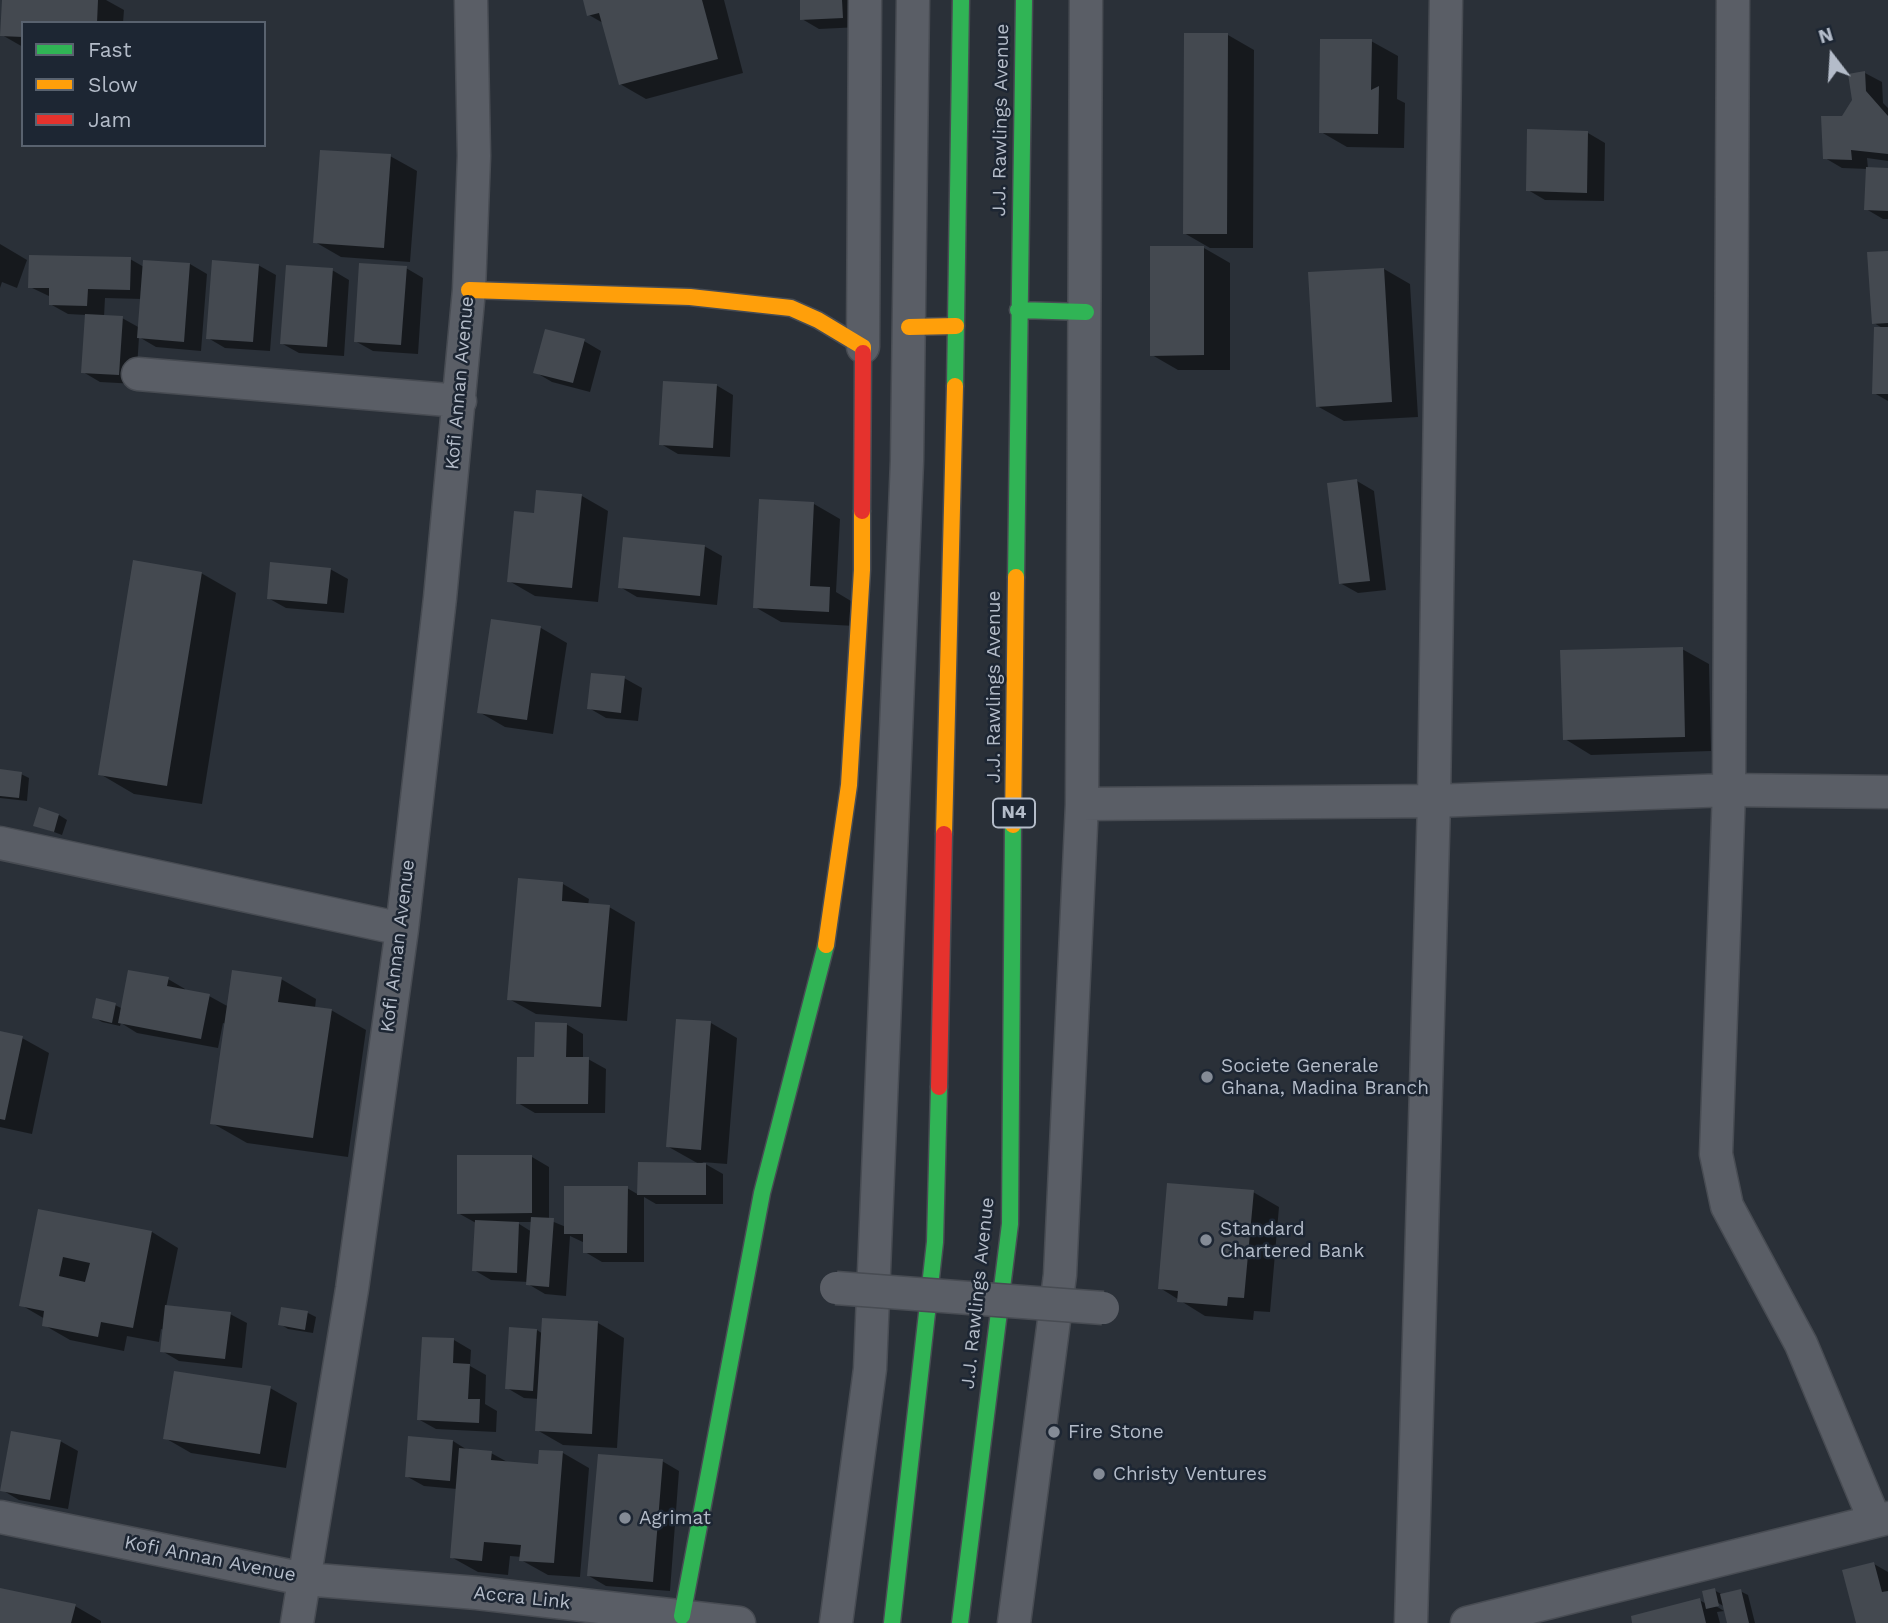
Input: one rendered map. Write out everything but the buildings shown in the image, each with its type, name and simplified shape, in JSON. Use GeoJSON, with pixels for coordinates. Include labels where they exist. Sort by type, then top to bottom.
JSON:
{"type":"FeatureCollection","features":[{"type":"Feature","properties":{"kind":"main road"},"geometry":{"type":"LineString","coordinates":[[892,1623],[935,1241],[961,0]]}},
{"type":"Feature","properties":{"kind":"main road","name":"J.J. Rawlings Avenue"},"geometry":{"type":"LineString","coordinates":[[960,1623],[1010,1224],[1018,310],[1024,0]]}},
{"type":"Feature","properties":{"kind":"main road"},"geometry":{"type":"LineString","coordinates":[[469,290],[690,297],[791,308],[818,320],[863,347],[862,570],[849,785],[836,884],[824,961],[762,1193],[682,1616]]}},
{"type":"Feature","properties":{"kind":"main road"},"geometry":{"type":"LineString","coordinates":[[1018,310],[1086,312]]}},
{"type":"Feature","properties":{"kind":"main road"},"geometry":{"type":"LineString","coordinates":[[909,327],[956,326]]}},
{"type":"Feature","properties":{"kind":"street","name":"Kofi Annan Avenue"},"geometry":{"type":"LineString","coordinates":[[0,1517],[304,1580],[352,1289],[401,929],[440,598],[469,290],[474,156],[471,0]]}},
{"type":"Feature","properties":{"kind":"street"},"geometry":{"type":"LineString","coordinates":[[863,347],[865,0]]}},
{"type":"Feature","properties":{"kind":"street"},"geometry":{"type":"LineString","coordinates":[[836,1623],[870,1369],[906,475],[914,0]]}},
{"type":"Feature","properties":{"kind":"street"},"geometry":{"type":"LineString","coordinates":[[1014,1623],[1060,1275],[1082,804],[1086,0]]}},
{"type":"Feature","properties":{"kind":"street"},"geometry":{"type":"LineString","coordinates":[[1412,1623],[1434,801],[1446,0]]}},
{"type":"Feature","properties":{"kind":"street"},"geometry":{"type":"LineString","coordinates":[[1467,1623],[1882,1519],[1801,1344],[1727,1206],[1716,1154],[1729,790],[1732,0]]}},
{"type":"Feature","properties":{"kind":"street"},"geometry":{"type":"LineString","coordinates":[[138,374],[460,401]]}},
{"type":"Feature","properties":{"kind":"street"},"geometry":{"type":"LineString","coordinates":[[1082,804],[1434,801],[1729,790],[1888,792]]}},
{"type":"Feature","properties":{"kind":"street"},"geometry":{"type":"LineString","coordinates":[[0,843],[401,929]]}},
{"type":"Feature","properties":{"kind":"street"},"geometry":{"type":"LineString","coordinates":[[836,1288],[1103,1308]]}},
{"type":"Feature","properties":{"kind":"street"},"geometry":{"type":"LineString","coordinates":[[297,1623],[304,1580]]}},
{"type":"Feature","properties":{"kind":"street","name":"Accra Link"},"geometry":{"type":"LineString","coordinates":[[304,1580],[477,1593],[739,1623]]}},
{"type":"Feature","properties":{"kind":"traffic: fast"},"geometry":{"type":"LineString","coordinates":[[955,386],[961,0]]}},
{"type":"Feature","properties":{"kind":"traffic: fast"},"geometry":{"type":"LineString","coordinates":[[1016,577],[1024,0]]}},
{"type":"Feature","properties":{"kind":"traffic: fast"},"geometry":{"type":"LineString","coordinates":[[1018,310],[1086,312]]}},
{"type":"Feature","properties":{"kind":"traffic: fast"},"geometry":{"type":"LineString","coordinates":[[960,1623],[1010,1224],[1013,825]]}},
{"type":"Feature","properties":{"kind":"traffic: fast"},"geometry":{"type":"LineString","coordinates":[[682,1616],[762,1193],[826,945]]}},
{"type":"Feature","properties":{"kind":"traffic: fast"},"geometry":{"type":"LineString","coordinates":[[892,1623],[935,1242],[939,1087]]}},
{"type":"Feature","properties":{"kind":"traffic: slow"},"geometry":{"type":"LineString","coordinates":[[469,290],[690,297],[791,308],[818,320],[863,347],[863,353]]}},
{"type":"Feature","properties":{"kind":"traffic: slow"},"geometry":{"type":"LineString","coordinates":[[909,327],[956,326]]}},
{"type":"Feature","properties":{"kind":"traffic: slow"},"geometry":{"type":"LineString","coordinates":[[944,834],[955,386]]}},
{"type":"Feature","properties":{"kind":"traffic: slow"},"geometry":{"type":"LineString","coordinates":[[826,945],[849,785],[862,570],[862,511]]}},
{"type":"Feature","properties":{"kind":"traffic: slow"},"geometry":{"type":"LineString","coordinates":[[1013,825],[1016,577]]}},
{"type":"Feature","properties":{"kind":"traffic: jam"},"geometry":{"type":"LineString","coordinates":[[862,511],[863,353]]}},
{"type":"Feature","properties":{"kind":"traffic: jam"},"geometry":{"type":"LineString","coordinates":[[939,1087],[944,834]]}},
{"type":"Feature","properties":{"kind":"place","name":"Societe Generale Ghana, Madina Branch"},"geometry":{"type":"Point","coordinates":[1207,1077]}},
{"type":"Feature","properties":{"kind":"place","name":"Standard Chartered Bank"},"geometry":{"type":"Point","coordinates":[1206,1240]}},
{"type":"Feature","properties":{"kind":"place","name":"Fire Stone"},"geometry":{"type":"Point","coordinates":[1054,1432]}},
{"type":"Feature","properties":{"kind":"place","name":"Christy Ventures"},"geometry":{"type":"Point","coordinates":[1099,1474]}},
{"type":"Feature","properties":{"kind":"place","name":"Agrimat"},"geometry":{"type":"Point","coordinates":[625,1518]}}]}
